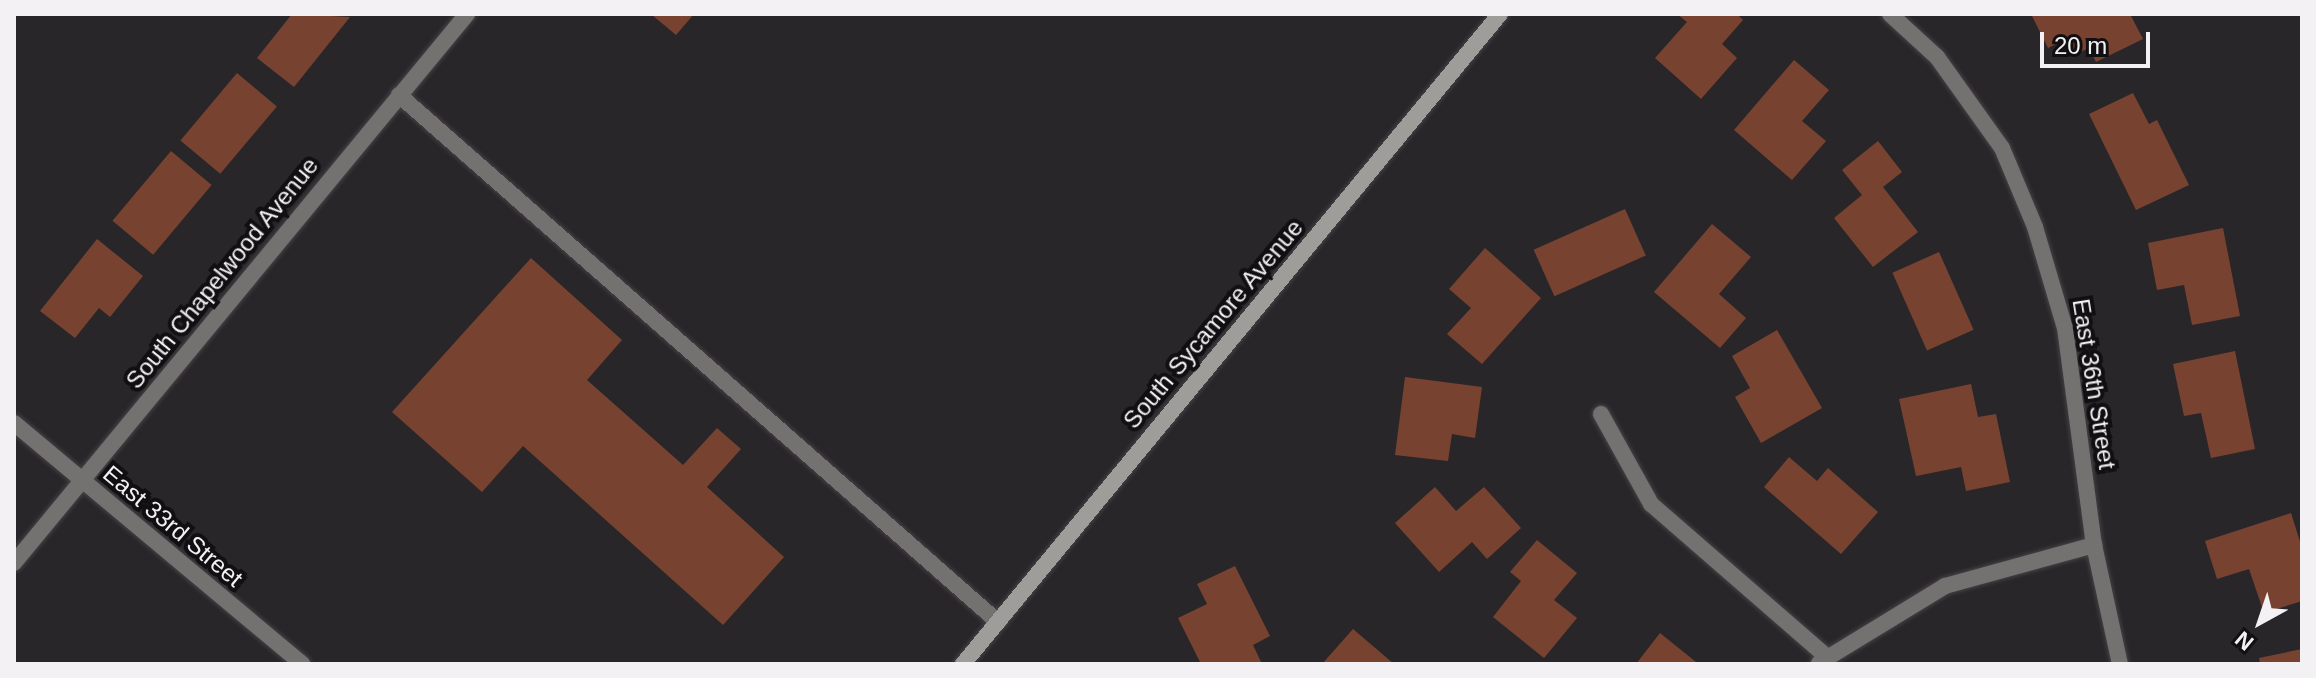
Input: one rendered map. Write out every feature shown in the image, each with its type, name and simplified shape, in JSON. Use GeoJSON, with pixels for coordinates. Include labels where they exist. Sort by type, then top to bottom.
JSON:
{"type":"FeatureCollection","features":[{"type":"Feature","properties":{"kind":"main road","name":"South Sycamore Avenue"},"geometry":{"type":"LineString","coordinates":[[963,664],[1500,14]]}},
{"type":"Feature","properties":{"kind":"street","name":"South Chapelwood Avenue"},"geometry":{"type":"LineString","coordinates":[[14,563],[467,14]]}},
{"type":"Feature","properties":{"kind":"street","name":"East 36th Street"},"geometry":{"type":"LineString","coordinates":[[1890,14],[1937,57],[2002,148],[2035,227],[2065,328],[2094,545],[2120,664]]}},
{"type":"Feature","properties":{"kind":"street"},"geometry":{"type":"LineString","coordinates":[[399,95],[998,622]]}},
{"type":"Feature","properties":{"kind":"street"},"geometry":{"type":"LineString","coordinates":[[1601,414],[1651,504],[1822,660],[1945,586],[2094,545]]}},
{"type":"Feature","properties":{"kind":"street","name":"East 33rd Street"},"geometry":{"type":"LineString","coordinates":[[14,423],[302,664]]}},
{"type":"Feature","properties":{"kind":"building"},"geometry":{"type":"Polygon","coordinates":[[[292,14],[350,17],[294,87],[257,58],[292,14]]]}},
{"type":"Feature","properties":{"kind":"building"},"geometry":{"type":"Polygon","coordinates":[[[651,14],[694,14],[676,35],[651,14]]]}},
{"type":"Feature","properties":{"kind":"building"},"geometry":{"type":"Polygon","coordinates":[[[1677,14],[1737,14],[1743,20],[1722,44],[1737,58],[1701,99],[1655,58],[1687,22],[1677,14]]]}},
{"type":"Feature","properties":{"kind":"building"},"geometry":{"type":"Polygon","coordinates":[[[2031,14],[2130,14],[2143,39],[2096,62],[2089,48],[2072,56],[2064,40],[2048,48],[2031,14]]]}},
{"type":"Feature","properties":{"kind":"building"},"geometry":{"type":"Polygon","coordinates":[[[1794,60],[1829,90],[1802,121],[1826,141],[1792,180],[1734,130],[1794,60]]]}},
{"type":"Feature","properties":{"kind":"building"},"geometry":{"type":"Polygon","coordinates":[[[237,73],[277,106],[220,174],[180,140],[237,73]]]}},
{"type":"Feature","properties":{"kind":"building"},"geometry":{"type":"Polygon","coordinates":[[[2133,93],[2149,124],[2157,120],[2189,185],[2136,210],[2089,114],[2133,93]]]}},
{"type":"Feature","properties":{"kind":"building"},"geometry":{"type":"Polygon","coordinates":[[[1878,141],[1902,172],[1883,187],[1918,232],[1873,267],[1834,218],[1862,195],[1842,170],[1878,141]]]}},
{"type":"Feature","properties":{"kind":"building"},"geometry":{"type":"Polygon","coordinates":[[[171,151],[212,185],[153,255],[113,221],[171,151]]]}},
{"type":"Feature","properties":{"kind":"building"},"geometry":{"type":"Polygon","coordinates":[[[1625,209],[1646,256],[1554,296],[1534,250],[1625,209]]]}},
{"type":"Feature","properties":{"kind":"building"},"geometry":{"type":"Polygon","coordinates":[[[1712,224],[1751,257],[1719,294],[1746,318],[1720,348],[1654,292],[1712,224]]]}},
{"type":"Feature","properties":{"kind":"building"},"geometry":{"type":"Polygon","coordinates":[[[2223,228],[2240,316],[2192,325],[2184,285],[2157,290],[2148,243],[2223,228]]]}},
{"type":"Feature","properties":{"kind":"building"},"geometry":{"type":"Polygon","coordinates":[[[97,239],[143,276],[110,317],[99,308],[75,338],[40,311],[97,239]]]}},
{"type":"Feature","properties":{"kind":"building"},"geometry":{"type":"Polygon","coordinates":[[[1485,248],[1541,298],[1482,364],[1447,334],[1471,308],[1449,289],[1485,248]]]}},
{"type":"Feature","properties":{"kind":"building"},"geometry":{"type":"Polygon","coordinates":[[[1939,252],[1974,330],[1927,350],[1892,273],[1939,252]]]}},
{"type":"Feature","properties":{"kind":"building"},"geometry":{"type":"Polygon","coordinates":[[[531,258],[622,340],[587,380],[683,465],[717,428],[741,449],[707,487],[784,557],[723,625],[523,446],[482,492],[392,412],[531,258]]]}},
{"type":"Feature","properties":{"kind":"building"},"geometry":{"type":"Polygon","coordinates":[[[1777,330],[1822,408],[1761,443],[1735,397],[1750,388],[1732,356],[1777,330]]]}},
{"type":"Feature","properties":{"kind":"building"},"geometry":{"type":"Polygon","coordinates":[[[2235,351],[2255,449],[2211,458],[2201,413],[2184,416],[2173,364],[2235,351]]]}},
{"type":"Feature","properties":{"kind":"building"},"geometry":{"type":"Polygon","coordinates":[[[1405,377],[1482,387],[1475,438],[1452,434],[1448,461],[1395,455],[1405,377]]]}},
{"type":"Feature","properties":{"kind":"building"},"geometry":{"type":"Polygon","coordinates":[[[1971,384],[1978,417],[1996,414],[2010,482],[1966,491],[1961,467],[1916,476],[1899,399],[1971,384]]]}},
{"type":"Feature","properties":{"kind":"building"},"geometry":{"type":"Polygon","coordinates":[[[1789,457],[1817,481],[1828,468],[1878,512],[1841,554],[1764,487],[1789,457]]]}},
{"type":"Feature","properties":{"kind":"building"},"geometry":{"type":"Polygon","coordinates":[[[1435,487],[1456,511],[1484,487],[1521,528],[1487,559],[1472,542],[1439,572],[1395,523],[1435,487]]]}},
{"type":"Feature","properties":{"kind":"building"},"geometry":{"type":"Polygon","coordinates":[[[2291,513],[2302,548],[2302,601],[2264,613],[2249,569],[2217,579],[2205,541],[2291,513]]]}},
{"type":"Feature","properties":{"kind":"building"},"geometry":{"type":"Polygon","coordinates":[[[1537,540],[1577,573],[1554,600],[1577,618],[1544,658],[1493,617],[1521,581],[1510,572],[1537,540]]]}},
{"type":"Feature","properties":{"kind":"building"},"geometry":{"type":"Polygon","coordinates":[[[1235,566],[1270,636],[1253,645],[1262,664],[1201,664],[1178,618],[1207,604],[1197,584],[1235,566]]]}},
{"type":"Feature","properties":{"kind":"building"},"geometry":{"type":"Polygon","coordinates":[[[1353,629],[1394,664],[1322,664],[1353,629]]]}},
{"type":"Feature","properties":{"kind":"building"},"geometry":{"type":"Polygon","coordinates":[[[1660,633],[1696,662],[1695,664],[1636,664],[1660,633]]]}},
{"type":"Feature","properties":{"kind":"building"},"geometry":{"type":"Polygon","coordinates":[[[2302,649],[2302,664],[2260,664],[2259,658],[2302,649]]]}}]}
